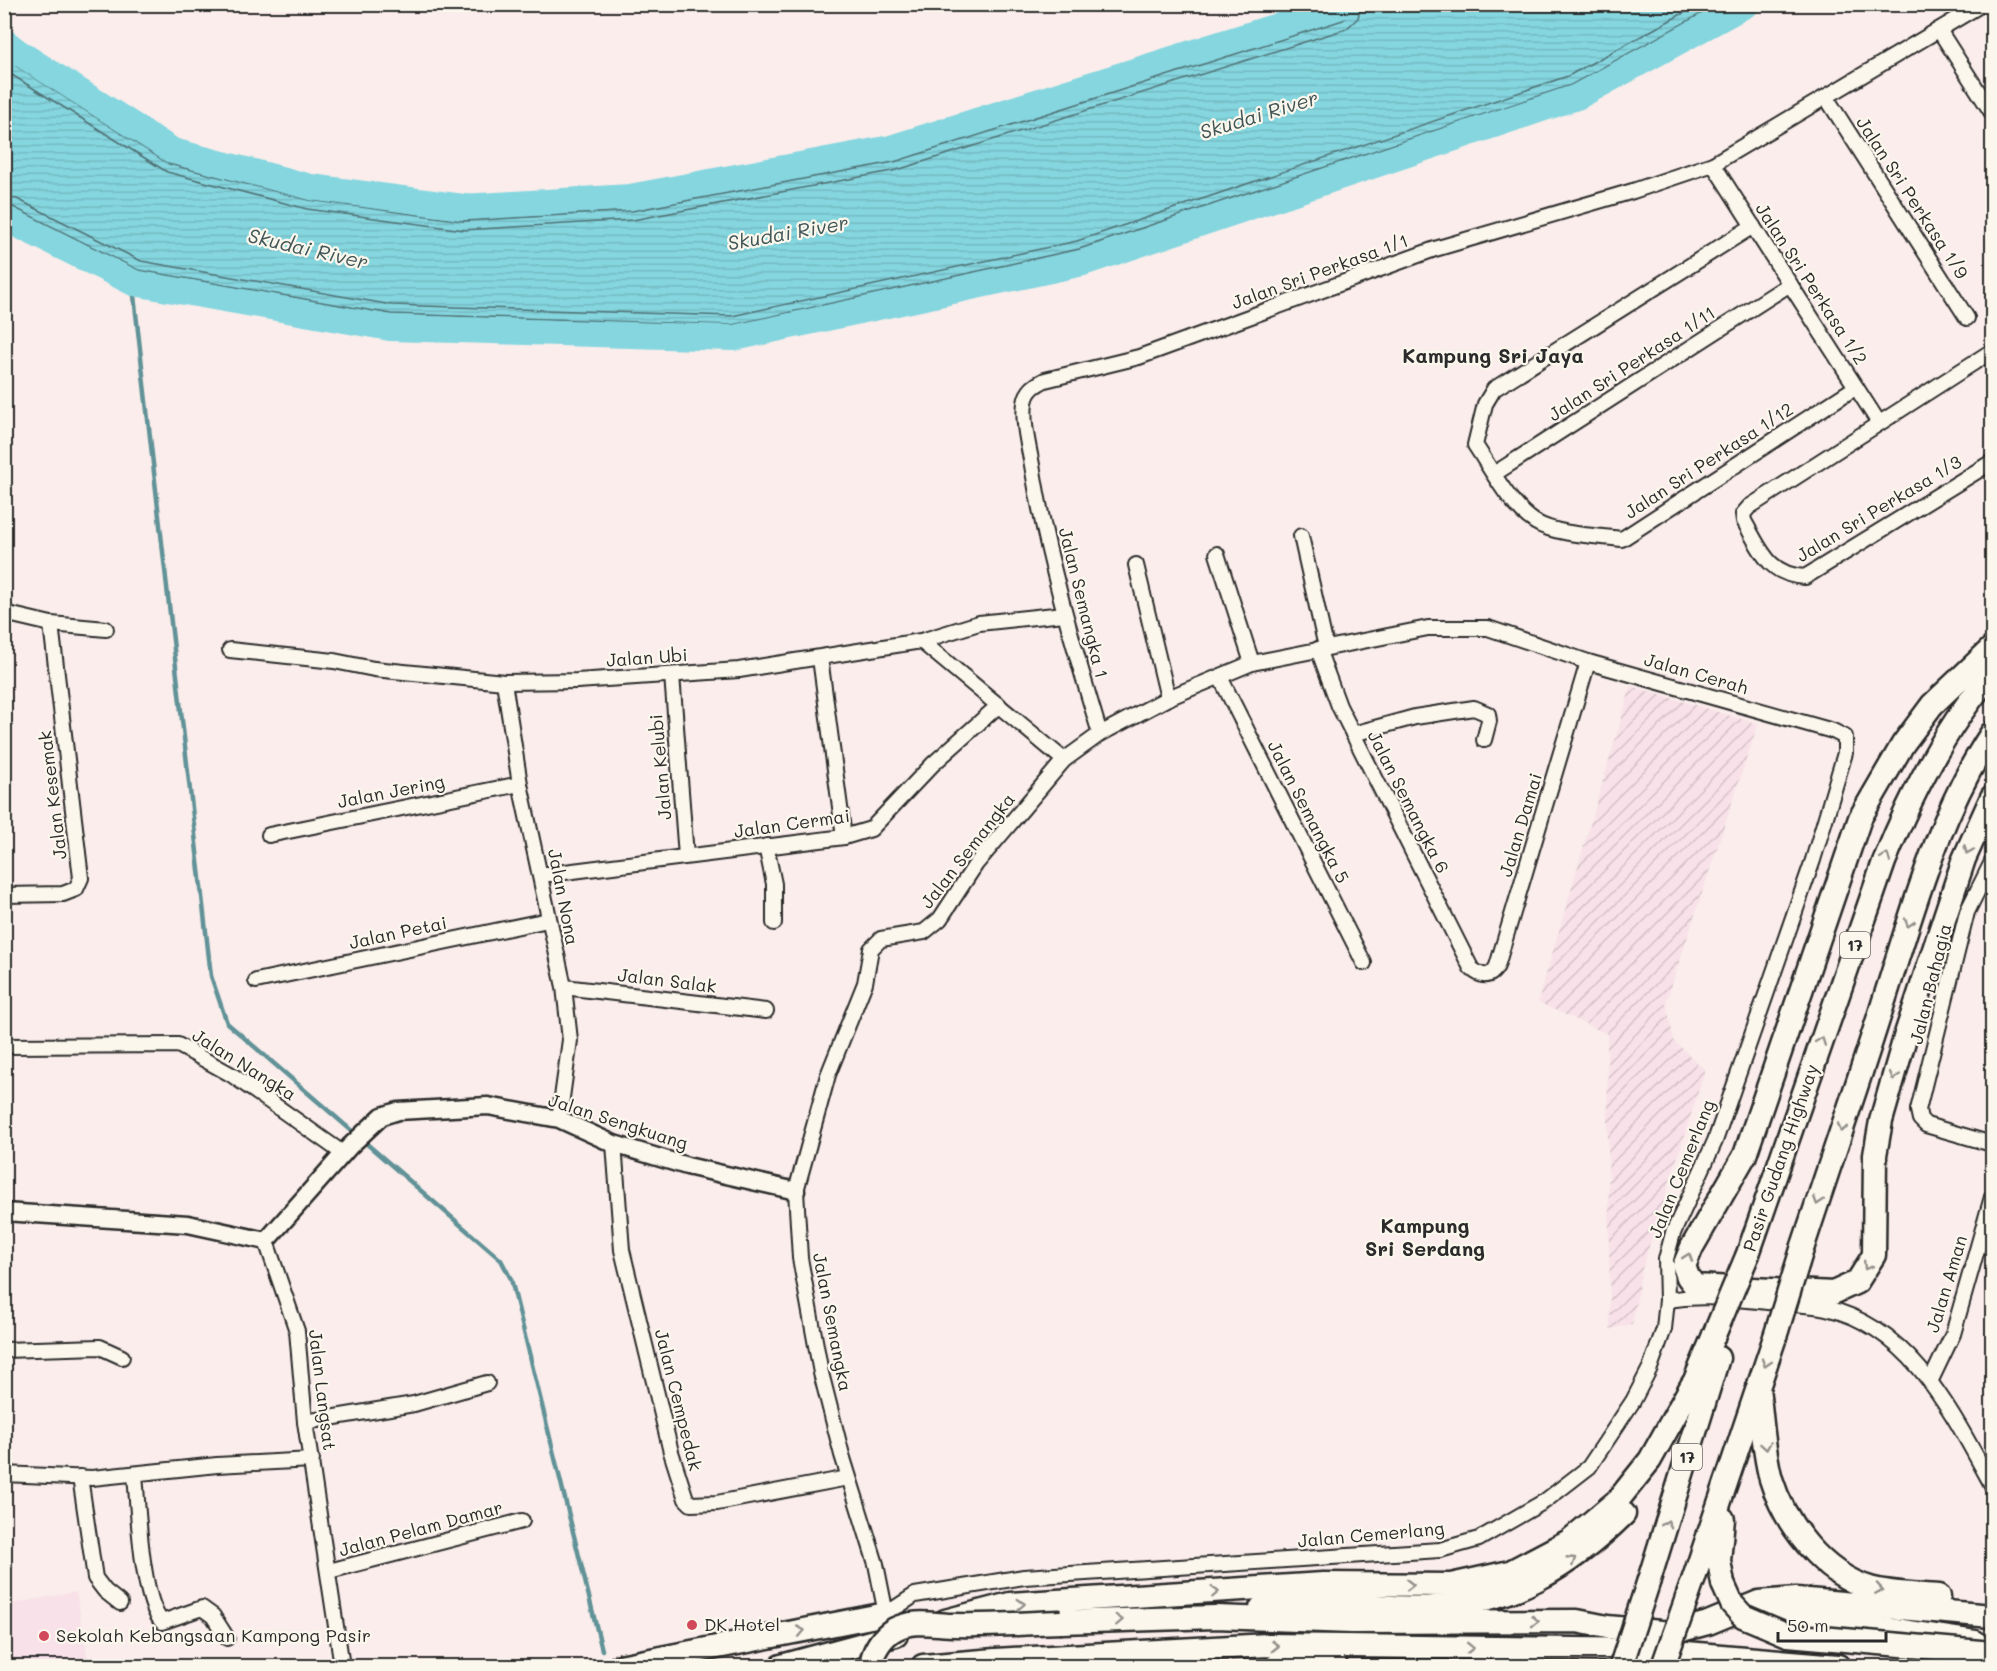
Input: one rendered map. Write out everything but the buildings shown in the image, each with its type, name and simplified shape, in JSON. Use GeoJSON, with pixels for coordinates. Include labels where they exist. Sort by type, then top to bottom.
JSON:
{"type":"FeatureCollection","features":[{"type":"Feature","properties":{"kind":"highway"},"geometry":{"type":"LineString","coordinates":[[1992,648],[1932,705],[1903,744],[1860,818],[1745,1155],[1692,1247],[1684,1266],[1695,1286],[1833,1293],[1857,1282],[1874,1255],[1875,1155],[1881,1121],[1906,1034],[1964,859],[1992,797]]}},
{"type":"Feature","properties":{"kind":"highway","name":"Pasir Gudang Highway"},"geometry":{"type":"LineString","coordinates":[[1621,1666],[1649,1580],[1719,1335],[1884,862],[1906,808],[1971,698],[1992,673]]}},
{"type":"Feature","properties":{"kind":"highway","name":"17"},"geometry":{"type":"LineString","coordinates":[[1657,1658],[1694,1578],[1924,880],[1944,826],[1975,759],[1992,733]]}},
{"type":"Feature","properties":{"kind":"highway"},"geometry":{"type":"LineString","coordinates":[[782,1666],[1010,1604],[1323,1584],[1451,1585],[1510,1572],[1538,1560],[1569,1540],[1618,1500],[1650,1460],[1719,1335]]}},
{"type":"Feature","properties":{"kind":"highway"},"geometry":{"type":"LineString","coordinates":[[871,1666],[874,1651],[895,1629],[922,1623],[953,1626],[1215,1617],[1253,1621],[1436,1607],[1472,1601],[1514,1590],[1547,1576],[1580,1555],[1629,1509],[1644,1490],[1672,1442],[1692,1385]]}},
{"type":"Feature","properties":{"kind":"highway"},"geometry":{"type":"LineString","coordinates":[[1758,1388],[1774,1487],[1799,1535],[1818,1556],[1842,1574],[1870,1587],[1992,1600]]}},
{"type":"Feature","properties":{"kind":"highway"},"geometry":{"type":"LineString","coordinates":[[1729,1473],[1719,1561],[1723,1584],[1732,1604],[1743,1616],[1788,1635],[1988,1647]]}},
{"type":"Feature","properties":{"kind":"highway"},"geometry":{"type":"LineString","coordinates":[[1353,1614],[1577,1621],[1606,1627],[1671,1633],[1708,1623],[1759,1602],[1796,1599],[1992,1616]]}},
{"type":"Feature","properties":{"kind":"highway"},"geometry":{"type":"LineString","coordinates":[[870,1641],[886,1614]]}},
{"type":"Feature","properties":{"kind":"highway"},"geometry":{"type":"LineString","coordinates":[[620,1666],[886,1614]]}},
{"type":"Feature","properties":{"kind":"highway"},"geometry":{"type":"LineString","coordinates":[[1657,1658],[1758,1618],[1789,1614],[1988,1647]]}},
{"type":"Feature","properties":{"kind":"highway"},"geometry":{"type":"LineString","coordinates":[[923,1666],[995,1660],[1268,1646],[1838,1666]]}},
{"type":"Feature","properties":{"kind":"highway"},"geometry":{"type":"LineString","coordinates":[[1276,1666],[1336,1666]]}},
{"type":"Feature","properties":{"kind":"street","name":"Jalan Sri Perkasa 1/1"},"geometry":{"type":"LineString","coordinates":[[1035,480],[1025,403],[1032,387],[1045,380],[1139,357],[1435,249],[1633,191],[1713,164],[1983,4]]}},
{"type":"Feature","properties":{"kind":"street"},"geometry":{"type":"LineString","coordinates":[[1940,30],[1992,113]]}},
{"type":"Feature","properties":{"kind":"street","name":"Jalan Sri Perkasa 1/9"},"geometry":{"type":"LineString","coordinates":[[1826,97],[1967,318]]}},
{"type":"Feature","properties":{"kind":"street","name":"Jalan Sri Perkasa 1/2"},"geometry":{"type":"LineString","coordinates":[[1713,164],[1879,423]]}},
{"type":"Feature","properties":{"kind":"street","name":"Jalan Sri Perkasa 1/12"},"geometry":{"type":"LineString","coordinates":[[1753,226],[1494,389],[1485,404],[1475,445],[1521,510],[1537,523],[1578,534],[1622,539],[1856,387]]}},
{"type":"Feature","properties":{"kind":"street","name":"Jalan Sri Perkasa 1/11"},"geometry":{"type":"LineString","coordinates":[[1494,474],[1790,284]]}},
{"type":"Feature","properties":{"kind":"street"},"geometry":{"type":"LineString","coordinates":[[1879,423],[1992,351]]}},
{"type":"Feature","properties":{"kind":"street","name":"Jalan Sri Perkasa 1/3"},"geometry":{"type":"LineString","coordinates":[[1879,423],[1749,507],[1743,514],[1744,521],[1766,559],[1778,571],[1789,576],[1805,577],[1992,462]]}},
{"type":"Feature","properties":{"kind":"street","name":"Jalan Semangka 1"},"geometry":{"type":"LineString","coordinates":[[1035,480],[1064,614],[1100,734]]}},
{"type":"Feature","properties":{"kind":"street","name":"Jalan Semangka 6"},"geometry":{"type":"LineString","coordinates":[[1301,536],[1322,648],[1339,706],[1471,968]]}},
{"type":"Feature","properties":{"kind":"street"},"geometry":{"type":"LineString","coordinates":[[1217,554],[1252,663]]}},
{"type":"Feature","properties":{"kind":"street"},"geometry":{"type":"LineString","coordinates":[[1136,565],[1168,698]]}},
{"type":"Feature","properties":{"kind":"street"},"geometry":{"type":"LineString","coordinates":[[4,613],[51,624],[106,629]]}},
{"type":"Feature","properties":{"kind":"street","name":"Jalan Ubi"},"geometry":{"type":"LineString","coordinates":[[230,650],[334,661],[374,669],[504,682],[577,681],[739,670],[921,641],[979,623],[1064,614]]}},
{"type":"Feature","properties":{"kind":"street","name":"Jalan Kesemak"},"geometry":{"type":"LineString","coordinates":[[4,895],[63,894],[76,889],[81,878],[51,624]]}},
{"type":"Feature","properties":{"kind":"street","name":"Jalan Semangka"},"geometry":{"type":"LineString","coordinates":[[886,1614],[874,1557],[848,1479],[821,1373],[800,1258],[796,1191],[828,1075],[865,983],[871,949],[881,939],[924,932],[940,919],[976,864],[1064,760],[1100,734],[1168,698],[1252,663],[1428,628],[1488,628],[1538,645]]}},
{"type":"Feature","properties":{"kind":"street"},"geometry":{"type":"LineString","coordinates":[[921,641],[1064,760]]}},
{"type":"Feature","properties":{"kind":"street","name":"Jalan Cerah"},"geometry":{"type":"LineString","coordinates":[[1538,645],[1588,662],[1833,731],[1845,737]]}},
{"type":"Feature","properties":{"kind":"street"},"geometry":{"type":"LineString","coordinates":[[820,658],[844,837]]}},
{"type":"Feature","properties":{"kind":"street","name":"Jalan Damai"},"geometry":{"type":"LineString","coordinates":[[1471,968],[1479,975],[1487,976],[1494,973],[1497,966],[1588,662]]}},
{"type":"Feature","properties":{"kind":"street","name":"Jalan Kelubi"},"geometry":{"type":"LineString","coordinates":[[672,675],[686,856]]}},
{"type":"Feature","properties":{"kind":"street","name":"Jalan Semangka 5"},"geometry":{"type":"LineString","coordinates":[[1220,676],[1364,963]]}},
{"type":"Feature","properties":{"kind":"street","name":"Jalan Nona"},"geometry":{"type":"LineString","coordinates":[[504,682],[520,784],[564,987],[570,1040],[559,1119]]}},
{"type":"Feature","properties":{"kind":"street","name":"Jalan Cermai"},"geometry":{"type":"LineString","coordinates":[[541,875],[844,837],[871,829],[933,764],[999,705]]}},
{"type":"Feature","properties":{"kind":"street"},"geometry":{"type":"LineString","coordinates":[[1353,734],[1415,717],[1474,708],[1488,714],[1489,721],[1484,740]]}},
{"type":"Feature","properties":{"kind":"street","name":"Jalan Cemerlang"},"geometry":{"type":"LineString","coordinates":[[886,1614],[915,1595],[1024,1577],[1440,1550],[1479,1539],[1545,1501],[1589,1467],[1633,1401],[1650,1368],[1664,1329],[1667,1300],[1666,1259],[1673,1233],[1715,1141],[1814,860],[1845,753],[1845,737]]}},
{"type":"Feature","properties":{"kind":"street","name":"Jalan Jering"},"geometry":{"type":"LineString","coordinates":[[269,834],[520,784]]}},
{"type":"Feature","properties":{"kind":"street"},"geometry":{"type":"LineString","coordinates":[[766,846],[774,884],[774,923]]}},
{"type":"Feature","properties":{"kind":"street","name":"Jalan Bahagia"},"geometry":{"type":"LineString","coordinates":[[1992,862],[1967,912],[1918,1110],[1920,1119],[1926,1125],[1992,1144]]}},
{"type":"Feature","properties":{"kind":"street","name":"Jalan Petai"},"geometry":{"type":"LineString","coordinates":[[256,981],[548,920]]}},
{"type":"Feature","properties":{"kind":"street","name":"Jalan Salak"},"geometry":{"type":"LineString","coordinates":[[564,987],[766,1011]]}},
{"type":"Feature","properties":{"kind":"street","name":"Jalan Nangka"},"geometry":{"type":"LineString","coordinates":[[4,1046],[178,1045],[232,1074],[347,1150]]}},
{"type":"Feature","properties":{"kind":"street","name":"Jalan Sengkuang"},"geometry":{"type":"LineString","coordinates":[[266,1241],[347,1150],[382,1116],[398,1111],[488,1106],[559,1119],[614,1144],[687,1166],[796,1191]]}},
{"type":"Feature","properties":{"kind":"street","name":"Jalan Cempedak"},"geometry":{"type":"LineString","coordinates":[[614,1144],[622,1250],[671,1452],[686,1499],[691,1504],[717,1503],[848,1479]]}},
{"type":"Feature","properties":{"kind":"street","name":"Jalan Aman"},"geometry":{"type":"LineString","coordinates":[[1931,1380],[1953,1334],[1992,1197]]}},
{"type":"Feature","properties":{"kind":"street"},"geometry":{"type":"LineString","coordinates":[[4,1212],[188,1224],[266,1241]]}},
{"type":"Feature","properties":{"kind":"street","name":"Jalan Langsat"},"geometry":{"type":"LineString","coordinates":[[266,1241],[297,1331],[305,1422],[342,1666]]}},
{"type":"Feature","properties":{"kind":"street"},"geometry":{"type":"LineString","coordinates":[[1667,1300],[1695,1295],[1826,1308],[1860,1322],[1885,1338],[1931,1380],[1959,1423],[1992,1485]]}},
{"type":"Feature","properties":{"kind":"street"},"geometry":{"type":"LineString","coordinates":[[4,1350],[99,1347],[122,1357]]}},
{"type":"Feature","properties":{"kind":"street"},"geometry":{"type":"LineString","coordinates":[[305,1422],[414,1404],[487,1383]]}},
{"type":"Feature","properties":{"kind":"street"},"geometry":{"type":"LineString","coordinates":[[4,1474],[80,1477],[312,1460]]}},
{"type":"Feature","properties":{"kind":"street"},"geometry":{"type":"LineString","coordinates":[[135,1473],[143,1562],[155,1614],[162,1622],[202,1608],[213,1616],[227,1638]]}},
{"type":"Feature","properties":{"kind":"street"},"geometry":{"type":"LineString","coordinates":[[80,1477],[95,1578],[120,1603]]}},
{"type":"Feature","properties":{"kind":"street","name":"Jalan Pelam Damar"},"geometry":{"type":"LineString","coordinates":[[328,1571],[522,1521]]}},
{"type":"Feature","properties":{"kind":"shaded area"},"geometry":{"type":"Polygon","coordinates":[[[1631,686],[1758,724],[1666,1002],[1674,1041],[1705,1070],[1642,1269],[1632,1324],[1610,1329],[1607,1034],[1538,1002],[1631,686]]]}},
{"type":"Feature","properties":{"kind":"shaded area","name":"Sekolah Kebangsaan Kampong Pasir"},"geometry":{"type":"Polygon","coordinates":[[[76,1592],[89,1666],[5,1666],[5,1605],[76,1592]]]}},
{"type":"Feature","properties":{"kind":"water","name":"Skudai River"},"geometry":{"type":"Polygon","coordinates":[[[1347,5],[1747,5],[1577,97],[1083,263],[734,338],[390,328],[134,283],[5,218],[5,41],[18,52],[173,151],[311,187],[463,207],[630,197],[891,148],[1347,5]]]}},
{"type":"Feature","properties":{"kind":"waterway"},"geometry":{"type":"LineString","coordinates":[[4,41],[173,151],[311,187],[463,207],[630,197],[891,148],[1347,4]]}},
{"type":"Feature","properties":{"kind":"waterway"},"geometry":{"type":"LineString","coordinates":[[4,218],[134,283],[390,328],[734,338],[1083,263],[1577,97],[1747,4]]}},
{"type":"Feature","properties":{"kind":"waterway"},"geometry":{"type":"LineString","coordinates":[[132,278],[211,976],[227,1023],[501,1260],[511,1279],[602,1650]]}},
{"type":"Feature","properties":{"kind":"place","name":"DK Hotel"},"geometry":{"type":"Point","coordinates":[692,1625]}},
{"type":"Feature","properties":{"kind":"place","name":"Sekolah Kebangsaan Kampong Pasir"},"geometry":{"type":"Point","coordinates":[44,1636]}},
{"type":"Feature","properties":{"kind":"district","name":"Kampung Sri Jaya"},"geometry":{"type":"Point","coordinates":[1493,356]}},
{"type":"Feature","properties":{"kind":"district","name":"Kampung Sri Serdang"},"geometry":{"type":"Point","coordinates":[1425,1238]}}]}
